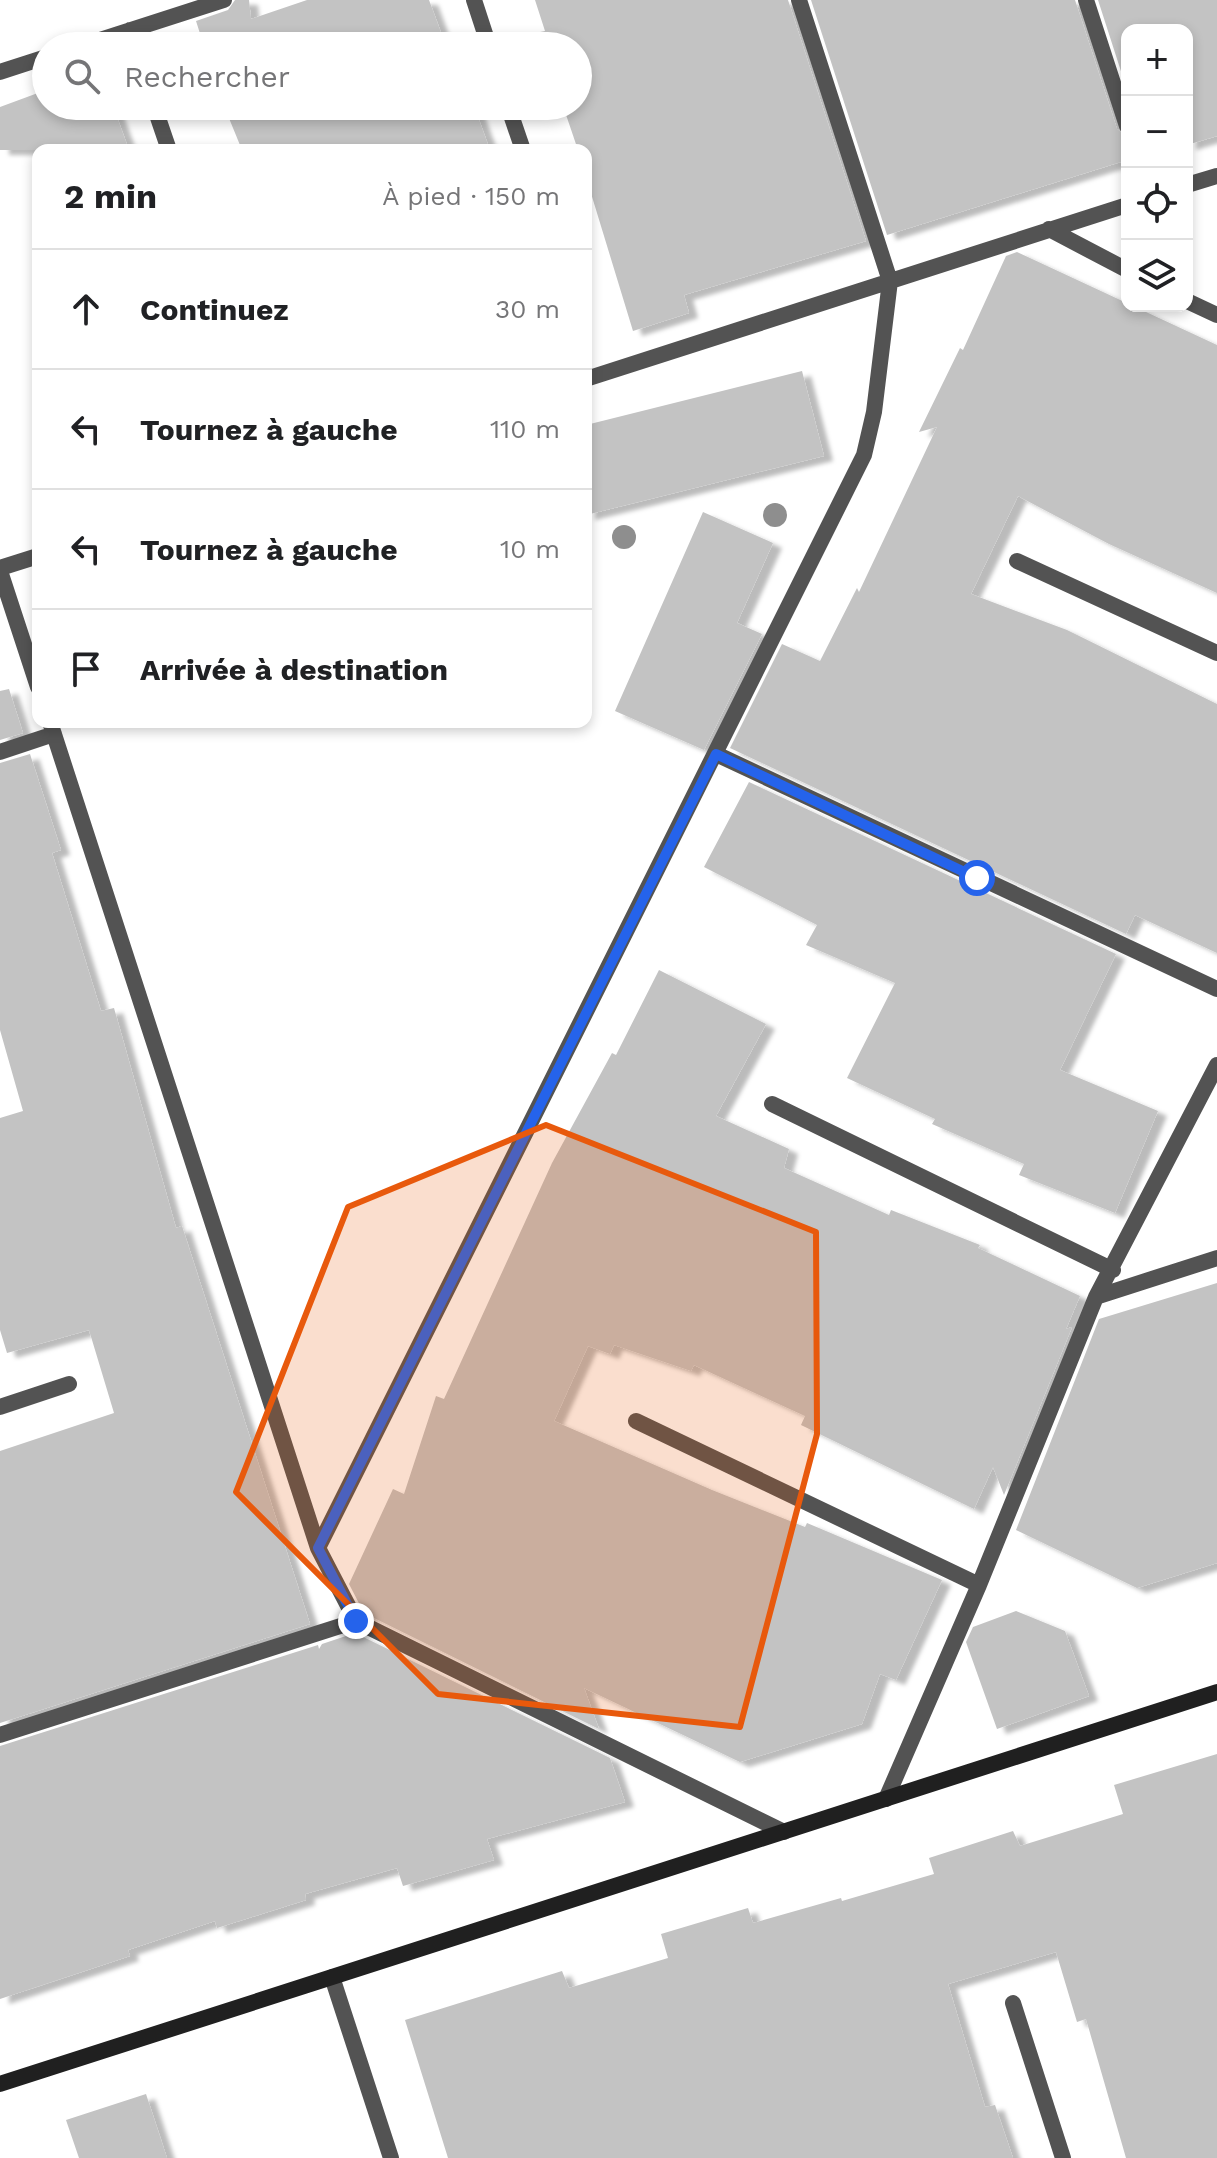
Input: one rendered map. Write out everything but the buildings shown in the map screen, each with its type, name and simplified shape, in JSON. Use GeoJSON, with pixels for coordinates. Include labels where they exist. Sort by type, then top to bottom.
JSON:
{"type":"FeatureCollection","features":[{"type":"Feature","properties":{"kind":"street"},"geometry":{"type":"LineString","coordinates":[[147,32],[224,0]]}},
{"type":"Feature","properties":{"kind":"street"},"geometry":{"type":"LineString","coordinates":[[474,0],[484,32]]}},
{"type":"Feature","properties":{"kind":"street"},"geometry":{"type":"LineString","coordinates":[[318,1548],[864,455],[874,412],[890,281],[799,0]]}},
{"type":"Feature","properties":{"kind":"street"},"geometry":{"type":"LineString","coordinates":[[1086,0],[1121,108]]}},
{"type":"Feature","properties":{"kind":"street"},"geometry":{"type":"LineString","coordinates":[[0,72],[32,62]]}},
{"type":"Feature","properties":{"kind":"street"},"geometry":{"type":"LineString","coordinates":[[159,120],[167,144]]}},
{"type":"Feature","properties":{"kind":"street"},"geometry":{"type":"LineString","coordinates":[[513,120],[521,144]]}},
{"type":"Feature","properties":{"kind":"street"},"geometry":{"type":"LineString","coordinates":[[1193,183],[1217,176]]}},
{"type":"Feature","properties":{"kind":"street"},"geometry":{"type":"LineString","coordinates":[[592,377],[1121,207]]}},
{"type":"Feature","properties":{"kind":"street"},"geometry":{"type":"LineString","coordinates":[[1049,229],[1121,267]]}},
{"type":"Feature","properties":{"kind":"street"},"geometry":{"type":"LineString","coordinates":[[1193,304],[1217,315]]}},
{"type":"Feature","properties":{"kind":"street"},"geometry":{"type":"LineString","coordinates":[[32,558],[0,570],[32,669]]}},
{"type":"Feature","properties":{"kind":"street"},"geometry":{"type":"LineString","coordinates":[[1017,561],[1217,653]]}},
{"type":"Feature","properties":{"kind":"street"},"geometry":{"type":"LineString","coordinates":[[0,752],[52,728],[318,1548],[356,1621],[784,1832]]}},
{"type":"Feature","properties":{"kind":"street"},"geometry":{"type":"LineString","coordinates":[[716,754],[1217,989]]}},
{"type":"Feature","properties":{"kind":"street"},"geometry":{"type":"LineString","coordinates":[[886,1799],[979,1585],[1096,1297],[1113,1270],[1217,1065]]}},
{"type":"Feature","properties":{"kind":"street"},"geometry":{"type":"LineString","coordinates":[[772,1104],[1113,1270]]}},
{"type":"Feature","properties":{"kind":"street"},"geometry":{"type":"LineString","coordinates":[[1096,1297],[1217,1258]]}},
{"type":"Feature","properties":{"kind":"street"},"geometry":{"type":"LineString","coordinates":[[0,1407],[69,1384]]}},
{"type":"Feature","properties":{"kind":"street"},"geometry":{"type":"LineString","coordinates":[[636,1421],[979,1585]]}},
{"type":"Feature","properties":{"kind":"street"},"geometry":{"type":"LineString","coordinates":[[0,1735],[356,1621]]}},
{"type":"Feature","properties":{"kind":"street"},"geometry":{"type":"LineString","coordinates":[[0,2084],[1217,1692]]}},
{"type":"Feature","properties":{"kind":"street"},"geometry":{"type":"LineString","coordinates":[[332,1977],[391,2158]]}},
{"type":"Feature","properties":{"kind":"street"},"geometry":{"type":"LineString","coordinates":[[1013,2003],[1063,2158]]}},
{"type":"Feature","properties":{"kind":"highlighted area"},"geometry":{"type":"Polygon","coordinates":[[[546,1125],[816,1232],[817,1434],[740,1727],[438,1694],[236,1492],[348,1207],[546,1125]]]}},
{"type":"Feature","properties":{"kind":"route"},"geometry":{"type":"LineString","coordinates":[[356,1621],[318,1548],[716,754],[977,878]]}}]}
